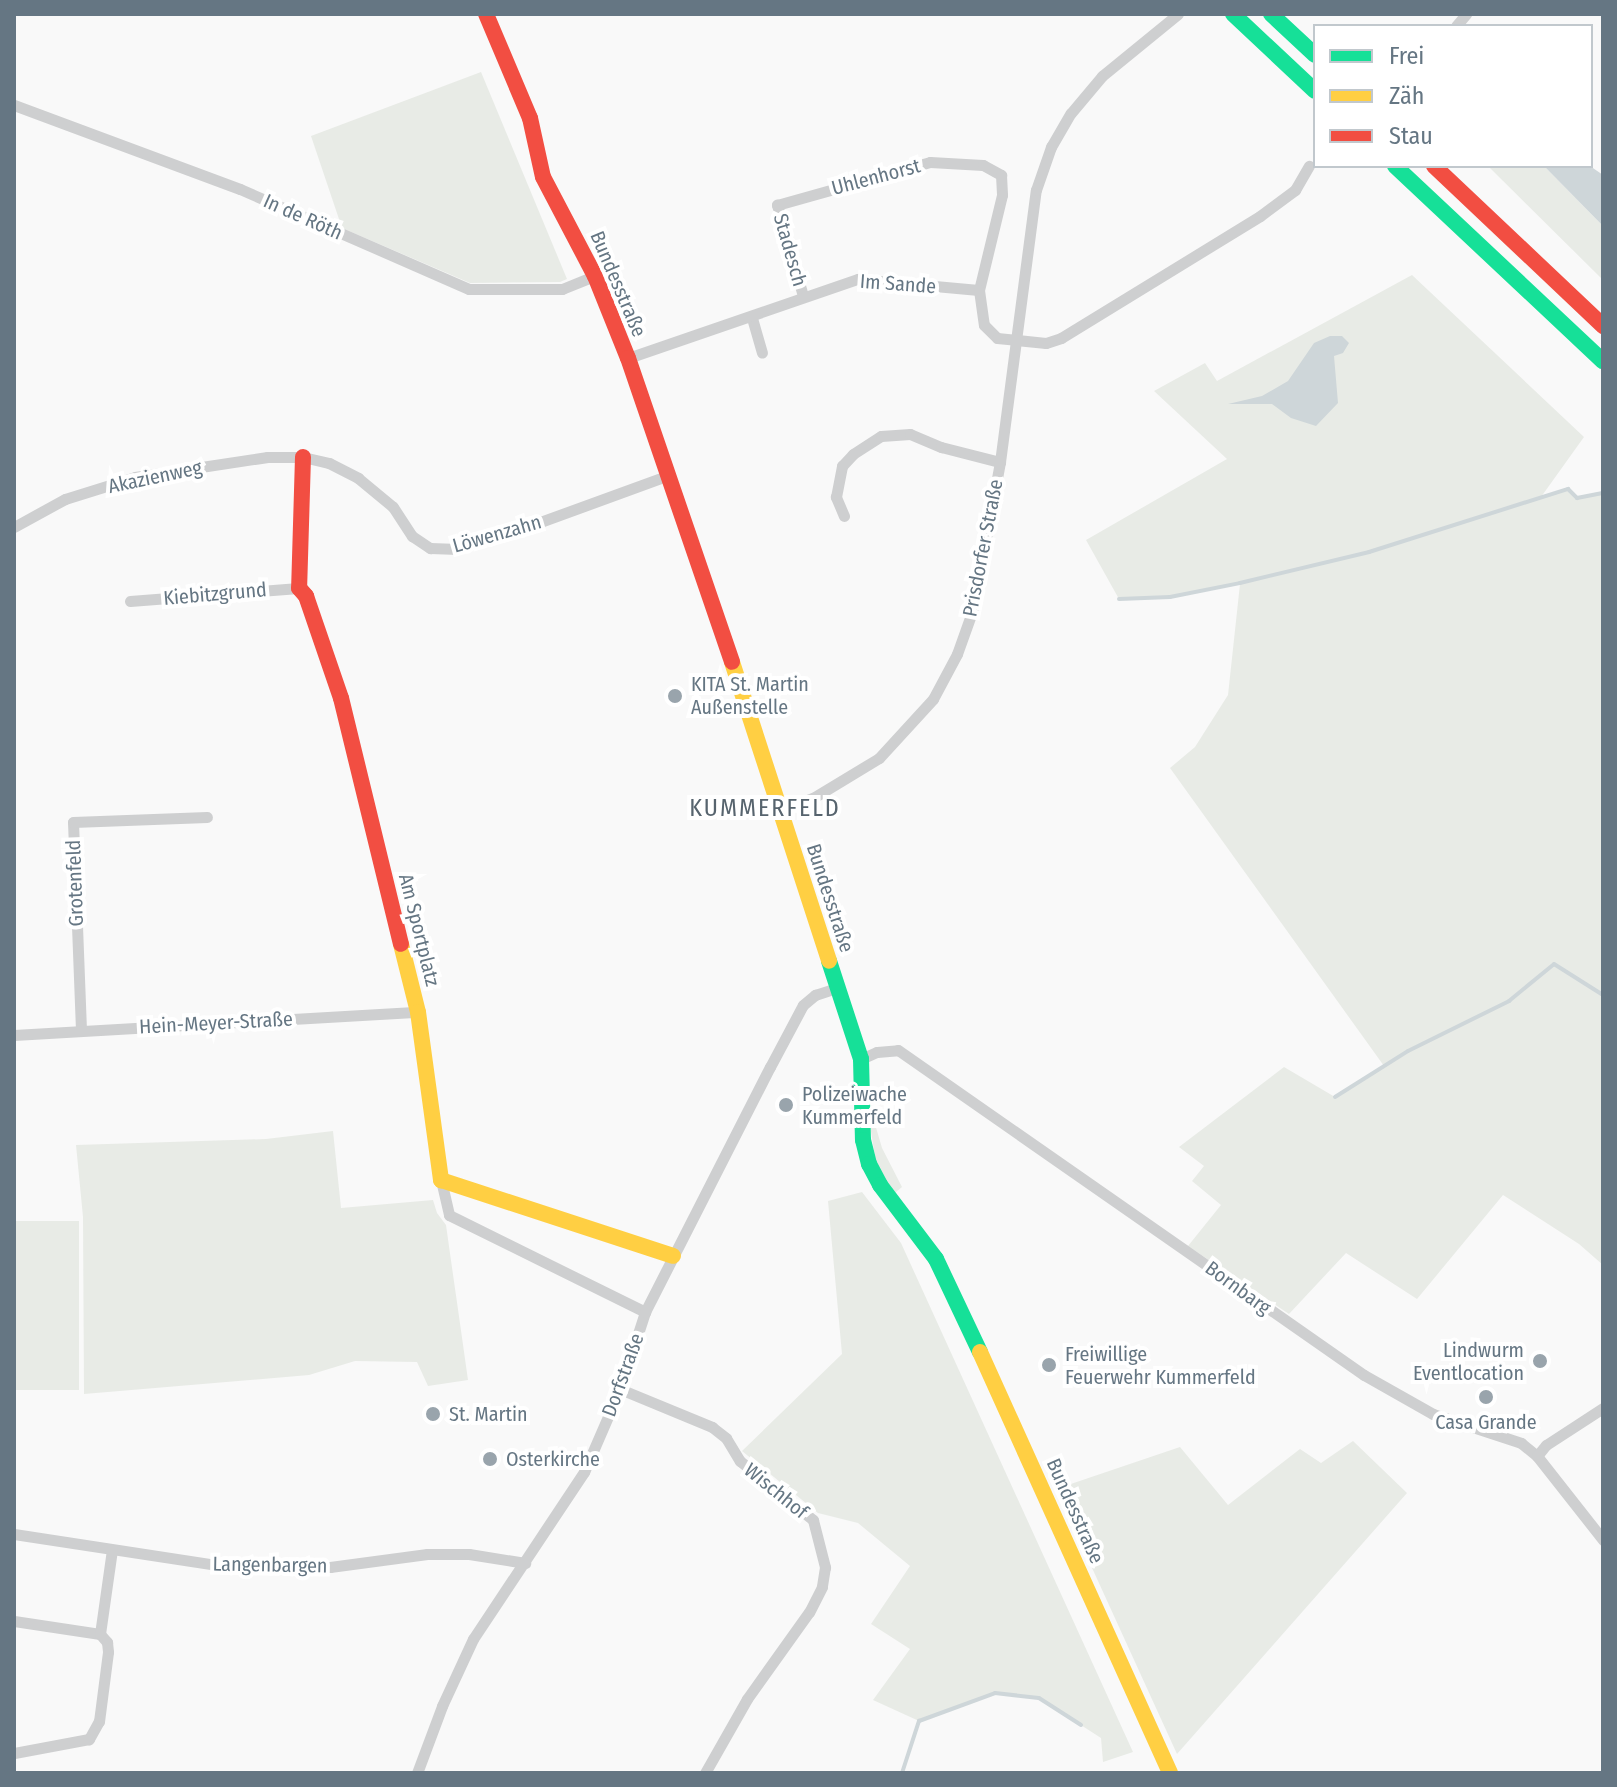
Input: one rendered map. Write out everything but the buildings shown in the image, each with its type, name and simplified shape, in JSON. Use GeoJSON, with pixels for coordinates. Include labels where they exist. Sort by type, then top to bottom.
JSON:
{"type":"FeatureCollection","features":[{"type":"Feature","properties":{"kind":"main road","name":"Bundesstraße"},"geometry":{"type":"LineString","coordinates":[[486,14],[530,118],[543,177],[595,276],[628,358],[781,810],[861,1059],[863,1140],[869,1164],[880,1185],[922,1238],[952,1289],[1170,1773]]}},
{"type":"Feature","properties":{"kind":"main road"},"geometry":{"type":"LineString","coordinates":[[1233,14],[1313,89]]}},
{"type":"Feature","properties":{"kind":"main road"},"geometry":{"type":"LineString","coordinates":[[1271,14],[1313,53]]}},
{"type":"Feature","properties":{"kind":"main road"},"geometry":{"type":"LineString","coordinates":[[1397,168],[1603,361]]}},
{"type":"Feature","properties":{"kind":"main road"},"geometry":{"type":"LineString","coordinates":[[1436,168],[1603,326]]}},
{"type":"Feature","properties":{"kind":"main road","name":"Am Sportplatz"},"geometry":{"type":"LineString","coordinates":[[303,457],[299,588],[306,596],[341,698],[418,1012],[441,1180]]}},
{"type":"Feature","properties":{"kind":"main road"},"geometry":{"type":"LineString","coordinates":[[441,1180],[673,1256]]}},
{"type":"Feature","properties":{"kind":"street","name":"Prisdorfer Straße"},"geometry":{"type":"LineString","coordinates":[[781,810],[813,798],[879,758],[933,699],[957,654],[973,609],[1000,462],[1036,190],[1051,147],[1071,113],[1102,76],[1178,14]]}},
{"type":"Feature","properties":{"kind":"street","name":"In de Röth"},"geometry":{"type":"LineString","coordinates":[[14,105],[240,189],[469,289],[562,289],[595,276]]}},
{"type":"Feature","properties":{"kind":"street","name":"Uhlenhorst"},"geometry":{"type":"LineString","coordinates":[[777,205],[930,162],[983,165],[1001,175],[1002,195],[979,290]]}},
{"type":"Feature","properties":{"kind":"street"},"geometry":{"type":"LineString","coordinates":[[979,290],[984,325],[997,338],[1046,343],[1061,338],[1260,216],[1295,190],[1309,166]]}},
{"type":"Feature","properties":{"kind":"street","name":"Stadesch"},"geometry":{"type":"LineString","coordinates":[[777,205],[803,296]]}},
{"type":"Feature","properties":{"kind":"street","name":"Im Sande"},"geometry":{"type":"LineString","coordinates":[[628,358],[752,318],[803,296],[858,279],[979,290]]}},
{"type":"Feature","properties":{"kind":"street"},"geometry":{"type":"LineString","coordinates":[[752,318],[762,353]]}},
{"type":"Feature","properties":{"kind":"street"},"geometry":{"type":"LineString","coordinates":[[844,516],[836,497],[842,466],[853,454],[881,436],[910,434],[941,447],[1000,462]]}},
{"type":"Feature","properties":{"kind":"street","name":"Akazienweg"},"geometry":{"type":"LineString","coordinates":[[14,527],[65,499],[135,477],[267,457],[303,457]]}},
{"type":"Feature","properties":{"kind":"street","name":"Löwenzahn"},"geometry":{"type":"LineString","coordinates":[[303,457],[329,463],[358,478],[393,507],[412,536],[430,548],[458,549],[669,475]]}},
{"type":"Feature","properties":{"kind":"street","name":"Kiebitzgrund"},"geometry":{"type":"LineString","coordinates":[[130,601],[299,588]]}},
{"type":"Feature","properties":{"kind":"street","name":"Grotenfeld"},"geometry":{"type":"LineString","coordinates":[[81,1030],[73,822],[207,817]]}},
{"type":"Feature","properties":{"kind":"street","name":"Dorfstraße"},"geometry":{"type":"LineString","coordinates":[[417,1773],[457,1669],[473,1639],[584,1472],[620,1389],[645,1312],[803,1005],[815,995],[837,988]]}},
{"type":"Feature","properties":{"kind":"street","name":"Hein-Meyer-Straße"},"geometry":{"type":"LineString","coordinates":[[14,1035],[418,1012]]}},
{"type":"Feature","properties":{"kind":"street","name":"Bornbarg"},"geometry":{"type":"LineString","coordinates":[[861,1059],[877,1052],[898,1050],[1364,1375],[1433,1414],[1521,1443],[1537,1456],[1603,1540]]}},
{"type":"Feature","properties":{"kind":"street"},"geometry":{"type":"LineString","coordinates":[[441,1180],[449,1215],[645,1312]]}},
{"type":"Feature","properties":{"kind":"street","name":"Wischhof"},"geometry":{"type":"LineString","coordinates":[[620,1389],[712,1427],[726,1438],[740,1461],[813,1520],[825,1567],[822,1587],[809,1612],[747,1699],[705,1773]]}},
{"type":"Feature","properties":{"kind":"street"},"geometry":{"type":"LineString","coordinates":[[1537,1456],[1546,1445],[1603,1408]]}},
{"type":"Feature","properties":{"kind":"street","name":"Langenbargen"},"geometry":{"type":"LineString","coordinates":[[14,1534],[175,1560],[275,1569],[330,1567],[427,1554],[469,1554],[525,1563]]}},
{"type":"Feature","properties":{"kind":"street"},"geometry":{"type":"LineString","coordinates":[[100,1634],[112,1550]]}},
{"type":"Feature","properties":{"kind":"street"},"geometry":{"type":"LineString","coordinates":[[14,1621],[100,1634],[107,1642],[108,1652],[95,1732],[78,1742],[14,1753]]}},
{"type":"Feature","properties":{"kind":"shaded area"},"geometry":{"type":"Polygon","coordinates":[[[481,72],[567,279],[560,282],[470,283],[342,228],[311,136],[481,72]]]}},
{"type":"Feature","properties":{"kind":"shaded area"},"geometry":{"type":"Polygon","coordinates":[[[1490,168],[1546,168],[1603,226],[1603,280],[1490,168]]]}},
{"type":"Feature","properties":{"kind":"shaded area"},"geometry":{"type":"Polygon","coordinates":[[[1546,168],[1593,168],[1603,175],[1603,226],[1546,168]]]}},
{"type":"Feature","properties":{"kind":"shaded area"},"geometry":{"type":"Polygon","coordinates":[[[1412,275],[1584,437],[1541,497],[1568,489],[1577,498],[1603,493],[1603,1265],[1579,1244],[1503,1195],[1417,1299],[1346,1253],[1289,1314],[1188,1246],[1221,1205],[1192,1181],[1204,1166],[1179,1147],[1284,1067],[1335,1097],[1384,1066],[1170,768],[1195,747],[1228,695],[1240,584],[1170,597],[1119,599],[1086,540],[1227,459],[1154,391],[1205,363],[1217,381],[1412,275]]]}},
{"type":"Feature","properties":{"kind":"shaded area"},"geometry":{"type":"Polygon","coordinates":[[[1330,336],[1342,336],[1349,343],[1343,353],[1334,356],[1338,403],[1316,426],[1291,418],[1272,404],[1228,404],[1262,396],[1288,381],[1314,343],[1330,336]]]}},
{"type":"Feature","properties":{"kind":"shaded area"},"geometry":{"type":"Polygon","coordinates":[[[875,1124],[882,1148],[902,1187],[896,1192],[892,1191],[876,1163],[870,1125],[875,1124]]]}},
{"type":"Feature","properties":{"kind":"shaded area"},"geometry":{"type":"Polygon","coordinates":[[[333,1131],[341,1208],[433,1200],[437,1213],[446,1225],[468,1380],[428,1386],[417,1362],[355,1361],[309,1375],[84,1394],[83,1217],[76,1145],[266,1139],[333,1131]]]}},
{"type":"Feature","properties":{"kind":"shaded area"},"geometry":{"type":"Polygon","coordinates":[[[862,1192],[901,1243],[1133,1752],[1103,1762],[1101,1738],[1039,1698],[995,1693],[919,1721],[873,1700],[910,1649],[871,1624],[910,1566],[858,1523],[818,1513],[742,1451],[842,1354],[828,1201],[862,1192]]]}},
{"type":"Feature","properties":{"kind":"shaded area"},"geometry":{"type":"Polygon","coordinates":[[[14,1221],[79,1221],[79,1390],[14,1390],[14,1221]]]}},
{"type":"Feature","properties":{"kind":"shaded area"},"geometry":{"type":"Polygon","coordinates":[[[1353,1441],[1407,1493],[1177,1754],[1056,1489],[1180,1447],[1228,1505],[1300,1449],[1321,1463],[1353,1441]]]}},
{"type":"Feature","properties":{"kind":"waterway"},"geometry":{"type":"LineString","coordinates":[[1119,599],[1170,597],[1369,552],[1568,489],[1577,498],[1603,493]]}},
{"type":"Feature","properties":{"kind":"waterway"},"geometry":{"type":"LineString","coordinates":[[1335,1097],[1408,1051],[1509,1001],[1554,964],[1603,995]]}},
{"type":"Feature","properties":{"kind":"waterway"},"geometry":{"type":"LineString","coordinates":[[902,1773],[919,1721],[995,1693],[1039,1698],[1081,1725]]}},
{"type":"Feature","properties":{"kind":"traffic: fast"},"geometry":{"type":"LineString","coordinates":[[1233,14],[1313,89]]}},
{"type":"Feature","properties":{"kind":"traffic: fast"},"geometry":{"type":"LineString","coordinates":[[1271,14],[1313,53]]}},
{"type":"Feature","properties":{"kind":"traffic: fast"},"geometry":{"type":"LineString","coordinates":[[1397,168],[1603,361]]}},
{"type":"Feature","properties":{"kind":"traffic: fast"},"geometry":{"type":"LineString","coordinates":[[829,961],[861,1059],[863,1140],[869,1164],[880,1185],[936,1259],[980,1352]]}},
{"type":"Feature","properties":{"kind":"traffic: slow"},"geometry":{"type":"LineString","coordinates":[[732,662],[829,961]]}},
{"type":"Feature","properties":{"kind":"traffic: slow"},"geometry":{"type":"LineString","coordinates":[[401,944],[418,1012],[441,1180],[673,1256]]}},
{"type":"Feature","properties":{"kind":"traffic: slow"},"geometry":{"type":"LineString","coordinates":[[980,1352],[1170,1773]]}},
{"type":"Feature","properties":{"kind":"traffic: jam"},"geometry":{"type":"LineString","coordinates":[[486,14],[530,118],[543,177],[595,276],[628,358],[732,662]]}},
{"type":"Feature","properties":{"kind":"traffic: jam"},"geometry":{"type":"LineString","coordinates":[[1436,168],[1603,326]]}},
{"type":"Feature","properties":{"kind":"traffic: jam"},"geometry":{"type":"LineString","coordinates":[[303,457],[299,588],[306,596],[341,698],[401,944]]}},
{"type":"Feature","properties":{"kind":"place","name":"KITA St. Martin Außenstelle"},"geometry":{"type":"Point","coordinates":[675,696]}},
{"type":"Feature","properties":{"kind":"place","name":"Polizeiwache Kummerfeld"},"geometry":{"type":"Point","coordinates":[786,1105]}},
{"type":"Feature","properties":{"kind":"place","name":"Lindwurm Eventlocation"},"geometry":{"type":"Point","coordinates":[1540,1361]}},
{"type":"Feature","properties":{"kind":"place","name":"Freiwillige Feuerwehr Kummerfeld"},"geometry":{"type":"Point","coordinates":[1049,1365]}},
{"type":"Feature","properties":{"kind":"place","name":"Casa Grande"},"geometry":{"type":"Point","coordinates":[1486,1397]}},
{"type":"Feature","properties":{"kind":"place","name":"St. Martin"},"geometry":{"type":"Point","coordinates":[433,1414]}},
{"type":"Feature","properties":{"kind":"place","name":"Osterkirche"},"geometry":{"type":"Point","coordinates":[490,1459]}},
{"type":"Feature","properties":{"kind":"district","name":"KUMMERFELD"},"geometry":{"type":"Point","coordinates":[765,809]}}]}
